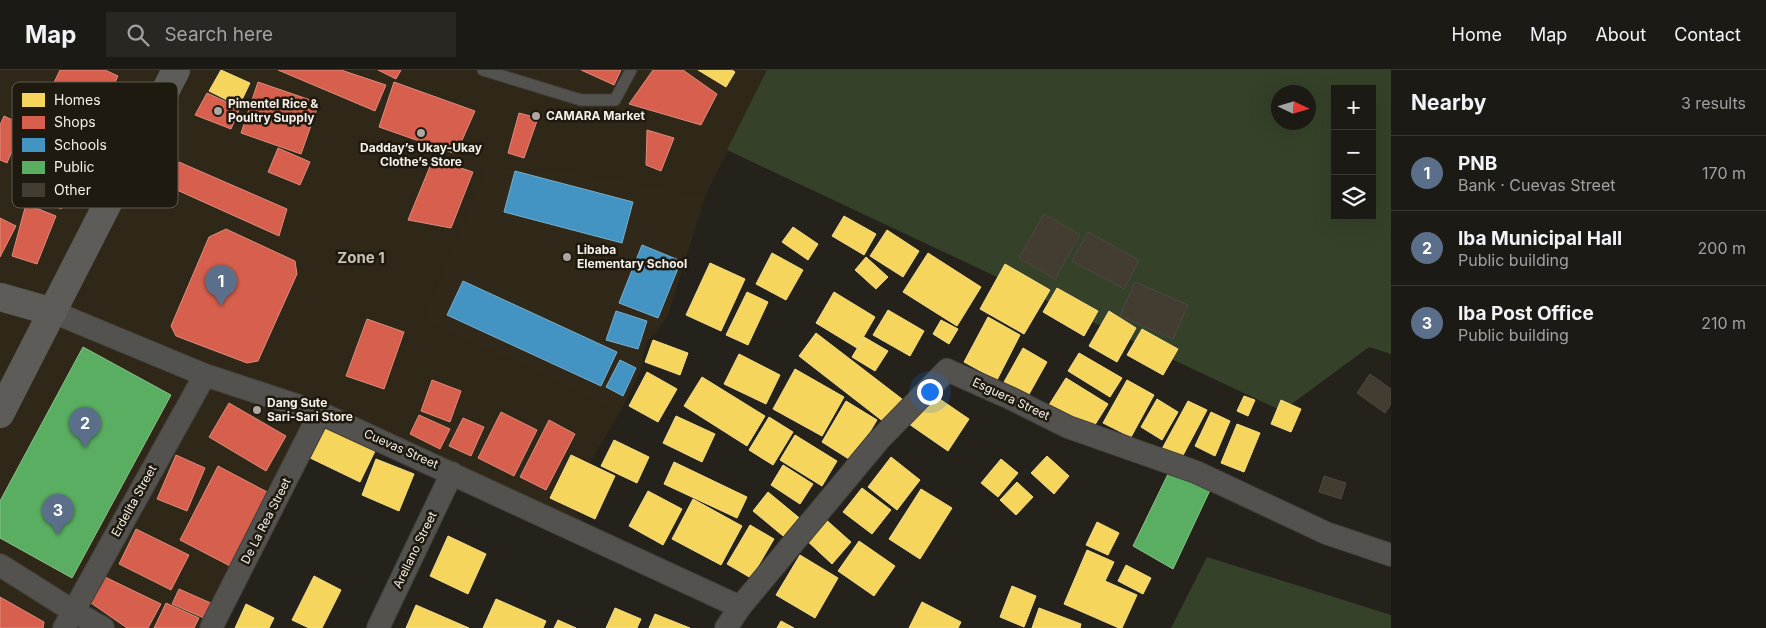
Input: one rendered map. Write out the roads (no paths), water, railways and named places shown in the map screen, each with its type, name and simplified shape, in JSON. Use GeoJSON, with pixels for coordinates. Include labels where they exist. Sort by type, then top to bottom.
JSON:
{"type":"FeatureCollection","features":[{"type":"Feature","properties":{"kind":"main road"},"geometry":{"type":"LineString","coordinates":[[170,82],[176,70]]}},
{"type":"Feature","properties":{"kind":"main road"},"geometry":{"type":"LineString","coordinates":[[0,414],[106,208]]}},
{"type":"Feature","properties":{"kind":"main road"},"geometry":{"type":"LineString","coordinates":[[0,297],[53,312]]}},
{"type":"Feature","properties":{"kind":"street","name":"Cuevas Street"},"geometry":{"type":"LineString","coordinates":[[53,312],[205,374],[320,413],[740,607]]}},
{"type":"Feature","properties":{"kind":"street","name":"Esguera Street"},"geometry":{"type":"LineString","coordinates":[[726,628],[740,607],[879,440],[947,370],[1068,427],[1196,472],[1326,534],[1391,555]]}},
{"type":"Feature","properties":{"kind":"street","name":"Erdelita Street"},"geometry":{"type":"LineString","coordinates":[[68,620],[205,374]]}},
{"type":"Feature","properties":{"kind":"street","name":"De La Rea Street"},"geometry":{"type":"LineString","coordinates":[[211,628],[320,413]]}},
{"type":"Feature","properties":{"kind":"street","name":"Arellano Street"},"geometry":{"type":"LineString","coordinates":[[378,628],[452,473]]}},
{"type":"Feature","properties":{"kind":"street"},"geometry":{"type":"LineString","coordinates":[[0,565],[68,620],[103,628]]}},
{"type":"Feature","properties":{"kind":"lane"},"geometry":{"type":"LineString","coordinates":[[483,70],[581,100],[615,100],[630,70]]}},
{"type":"Feature","properties":{"kind":"place","name":"Pimentel Rice & Poultry Supply"},"geometry":{"type":"Point","coordinates":[218,111]}},
{"type":"Feature","properties":{"kind":"place","name":"CAMARA Market"},"geometry":{"type":"Point","coordinates":[536,116]}},
{"type":"Feature","properties":{"kind":"place","name":"Dadday’s Ukay-Ukay Clothe’s Store"},"geometry":{"type":"Point","coordinates":[421,133]}},
{"type":"Feature","properties":{"kind":"place","name":"Libaba Elementary School"},"geometry":{"type":"Point","coordinates":[567,257]}},
{"type":"Feature","properties":{"kind":"place","name":"PNB"},"geometry":{"type":"Point","coordinates":[221,306]}},
{"type":"Feature","properties":{"kind":"place","name":"Dang Sute Sari-Sari Store"},"geometry":{"type":"Point","coordinates":[257,410]}},
{"type":"Feature","properties":{"kind":"place","name":"Iba Municipal Hall"},"geometry":{"type":"Point","coordinates":[85,448]}},
{"type":"Feature","properties":{"kind":"place","name":"Iba Post Office"},"geometry":{"type":"Point","coordinates":[58,535]}},
{"type":"Feature","properties":{"kind":"district","name":"Zone 1"},"geometry":{"type":"Point","coordinates":[361,258]}}]}
